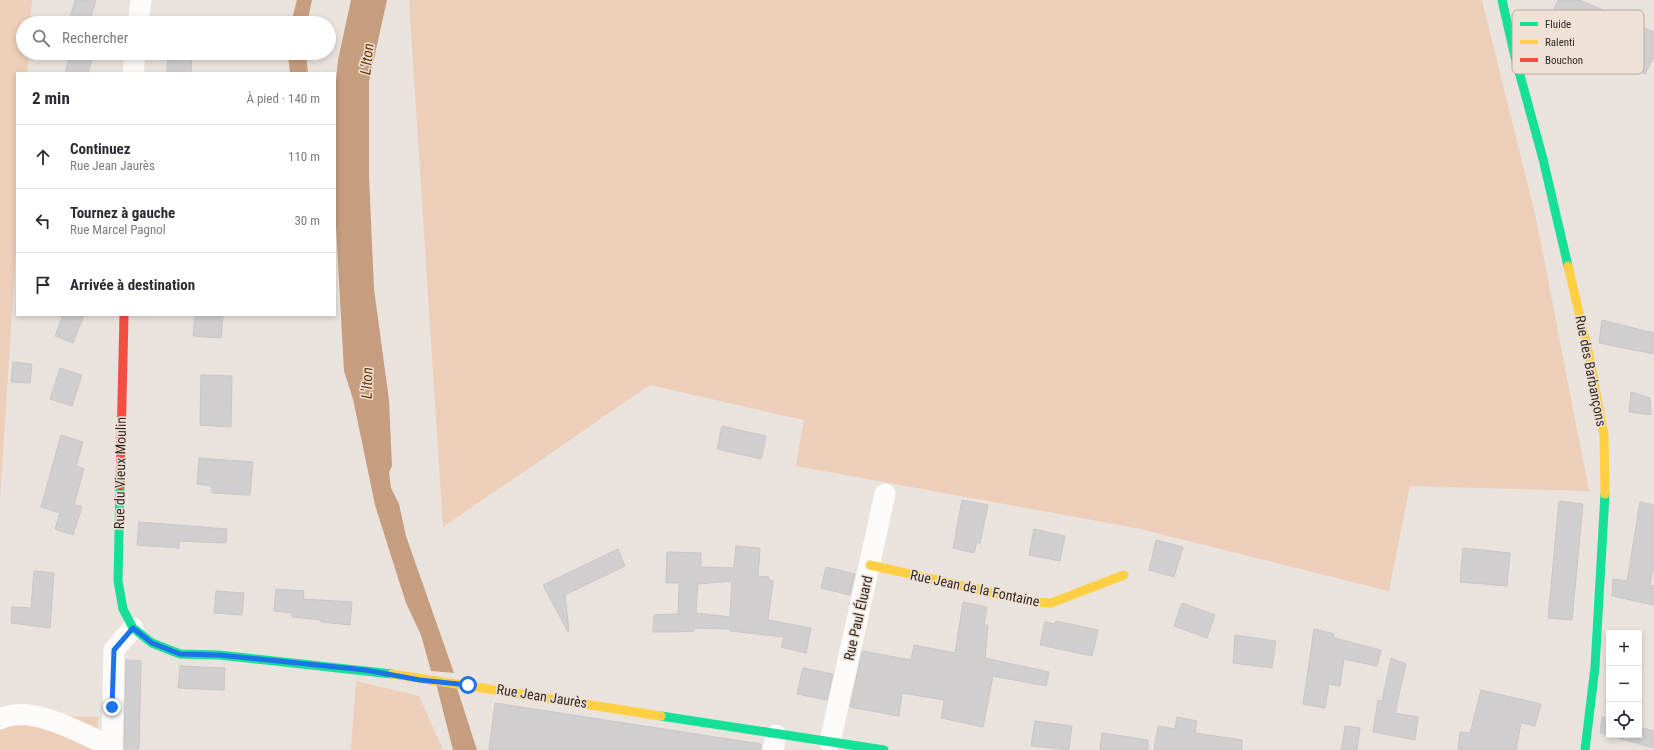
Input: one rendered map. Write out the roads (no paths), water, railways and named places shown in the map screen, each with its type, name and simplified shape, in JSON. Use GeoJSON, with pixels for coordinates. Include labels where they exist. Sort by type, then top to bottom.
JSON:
{"type":"FeatureCollection","features":[{"type":"Feature","properties":{"kind":"street"},"geometry":{"type":"LineString","coordinates":[[139,16],[140,0]]}},
{"type":"Feature","properties":{"kind":"street","name":"Rue des Barbançons"},"geometry":{"type":"LineString","coordinates":[[1502,0],[1512,44]]}},
{"type":"Feature","properties":{"kind":"street"},"geometry":{"type":"LineString","coordinates":[[133,72],[134,60]]}},
{"type":"Feature","properties":{"kind":"street","name":"Rue des Barbançons"},"geometry":{"type":"LineString","coordinates":[[1520,74],[1543,159],[1588,348],[1604,435],[1605,513],[1595,667],[1585,750]]}},
{"type":"Feature","properties":{"kind":"street","name":"Rue du Vieux Moulin"},"geometry":{"type":"LineString","coordinates":[[124,316],[118,581],[123,608],[133,628]]}},
{"type":"Feature","properties":{"kind":"street","name":"Rue Paul Éluard"},"geometry":{"type":"LineString","coordinates":[[830,742],[885,494]]}},
{"type":"Feature","properties":{"kind":"street","name":"Rue Jean de la Fontaine"},"geometry":{"type":"LineString","coordinates":[[870,566],[1034,602],[1051,603],[1124,575]]}},
{"type":"Feature","properties":{"kind":"street"},"geometry":{"type":"LineString","coordinates":[[0,719],[10,715],[23,714],[49,720],[112,748],[114,650],[133,628]]}},
{"type":"Feature","properties":{"kind":"street","name":"Rue Jean Jaurès"},"geometry":{"type":"LineString","coordinates":[[133,628],[152,643],[180,654],[219,655],[365,670],[420,680],[468,685],[774,742],[830,742],[884,750]]}},
{"type":"Feature","properties":{"kind":"water"},"geometry":{"type":"Polygon","coordinates":[[[297,0],[312,0],[309,16],[293,16],[297,0]]]}},
{"type":"Feature","properties":{"kind":"water","name":"L'Iton"},"geometry":{"type":"Polygon","coordinates":[[[351,0],[387,0],[369,81],[369,176],[374,289],[389,400],[392,466],[389,472],[391,488],[399,504],[406,536],[454,673],[431,671],[421,635],[406,603],[375,505],[353,399],[344,371],[336,226],[336,81],[338,60],[351,0]]]}},
{"type":"Feature","properties":{"kind":"water"},"geometry":{"type":"Polygon","coordinates":[[[289,60],[307,60],[308,72],[290,72],[289,60]]]}},
{"type":"Feature","properties":{"kind":"water"},"geometry":{"type":"Polygon","coordinates":[[[436,683],[456,685],[477,750],[453,750],[436,683]]]}}]}
